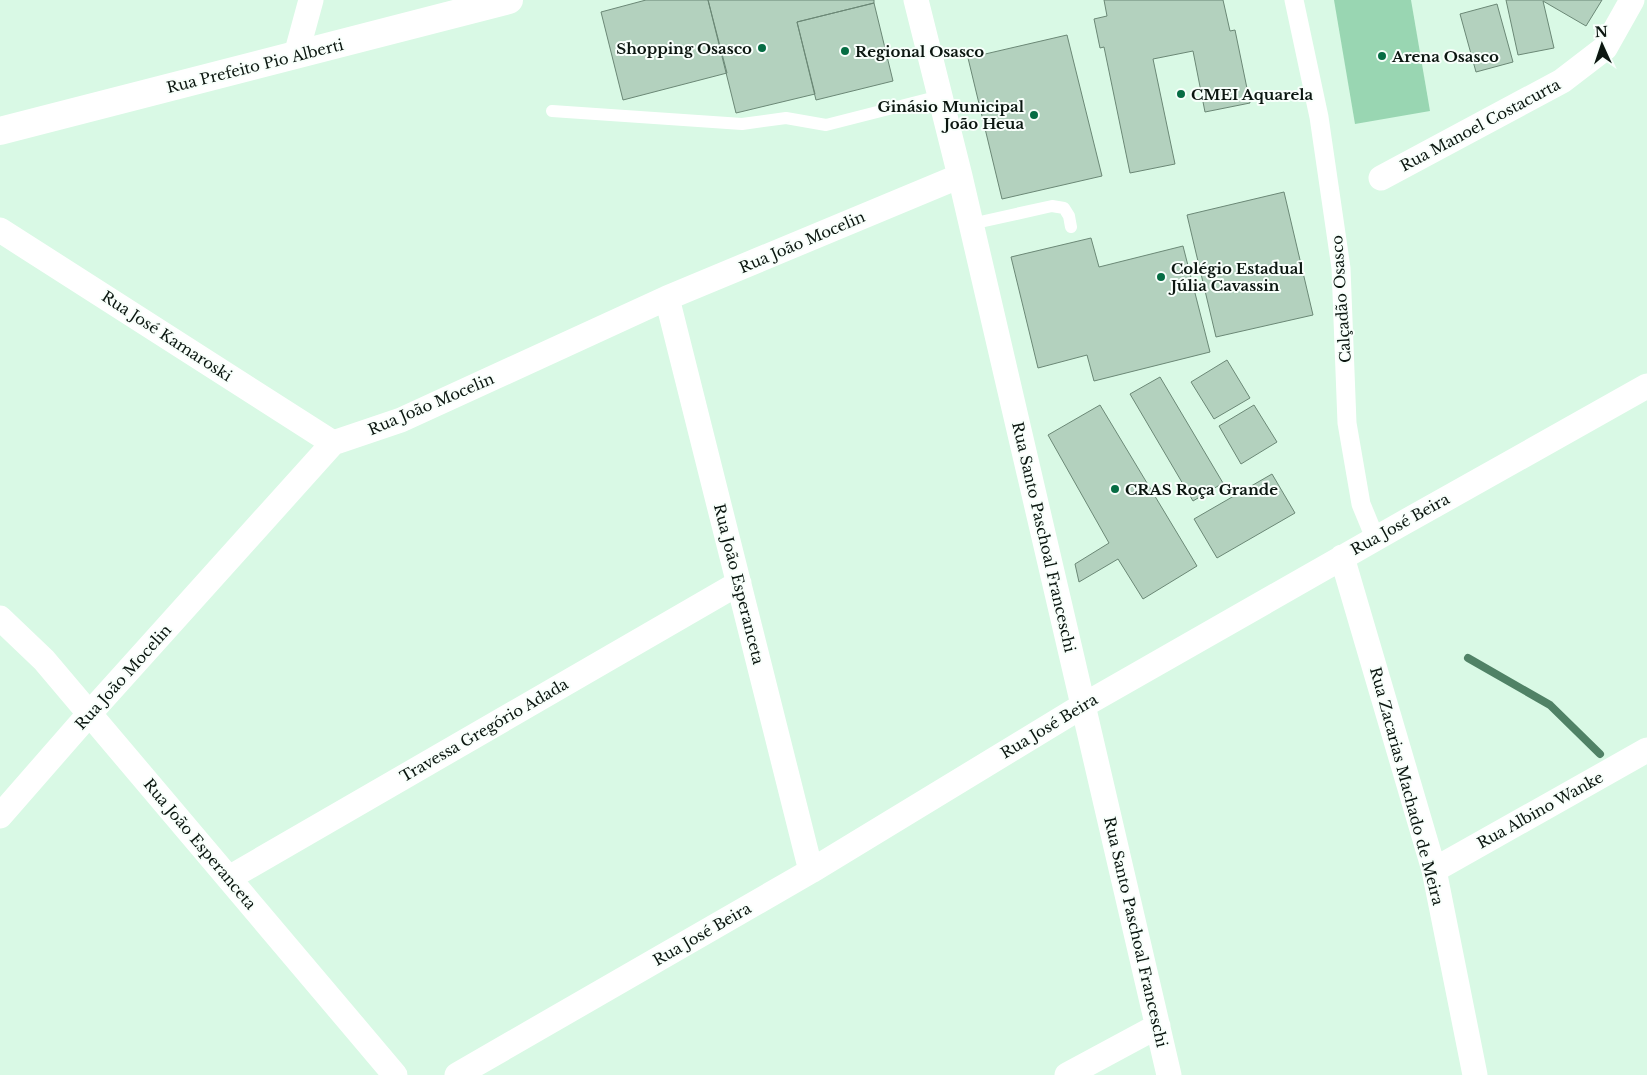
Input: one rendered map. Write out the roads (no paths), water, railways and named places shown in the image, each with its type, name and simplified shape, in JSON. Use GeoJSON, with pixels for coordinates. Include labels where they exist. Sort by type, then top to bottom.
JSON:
{"type":"FeatureCollection","features":[{"type":"Feature","properties":{"kind":"main road","name":"Rua Prefeito Pio Alberti"},"geometry":{"type":"LineString","coordinates":[[0,132],[509,0]]}},
{"type":"Feature","properties":{"kind":"street"},"geometry":{"type":"LineString","coordinates":[[296,55],[310,0]]}},
{"type":"Feature","properties":{"kind":"street","name":"Rua Santo Paschoal Franceschi"},"geometry":{"type":"LineString","coordinates":[[916,0],[960,176],[1169,1075]]}},
{"type":"Feature","properties":{"kind":"street","name":"Calçadão Osasco"},"geometry":{"type":"LineString","coordinates":[[1294,0],[1319,117],[1342,268],[1347,423],[1361,504],[1376,538]]}},
{"type":"Feature","properties":{"kind":"street","name":"Rua Manoel Costacurta"},"geometry":{"type":"LineString","coordinates":[[1381,178],[1562,81],[1605,48],[1632,0]]}},
{"type":"Feature","properties":{"kind":"street","name":"Rua João Mocelin"},"geometry":{"type":"LineString","coordinates":[[0,816],[333,443],[401,420],[667,298],[960,176]]}},
{"type":"Feature","properties":{"kind":"street","name":"Rua José Kamaroski"},"geometry":{"type":"LineString","coordinates":[[0,230],[333,443]]}},
{"type":"Feature","properties":{"kind":"street","name":"Rua João Esperanceta"},"geometry":{"type":"LineString","coordinates":[[667,298],[812,871]]}},
{"type":"Feature","properties":{"kind":"street","name":"Rua José Beira"},"geometry":{"type":"LineString","coordinates":[[457,1075],[812,871],[1084,705],[1342,557],[1647,386]]}},
{"type":"Feature","properties":{"kind":"street","name":"Rua Zacarias Machado de Meira"},"geometry":{"type":"LineString","coordinates":[[1342,557],[1434,870],[1475,1075]]}},
{"type":"Feature","properties":{"kind":"street","name":"Travessa Gregório Adada"},"geometry":{"type":"LineString","coordinates":[[229,878],[739,583]]}},
{"type":"Feature","properties":{"kind":"street","name":"Rua João Esperanceta"},"geometry":{"type":"LineString","coordinates":[[0,618],[44,660],[90,713],[395,1075]]}},
{"type":"Feature","properties":{"kind":"street","name":"Rua Albino Wanke"},"geometry":{"type":"LineString","coordinates":[[1434,870],[1647,750]]}},
{"type":"Feature","properties":{"kind":"street"},"geometry":{"type":"LineString","coordinates":[[1067,1075],[1158,1026]]}},
{"type":"Feature","properties":{"kind":"lane"},"geometry":{"type":"LineString","coordinates":[[552,111],[742,124],[786,118],[826,124],[940,96]]}},
{"type":"Feature","properties":{"kind":"lane"},"geometry":{"type":"LineString","coordinates":[[970,224],[1052,206],[1064,208],[1069,216],[1072,228]]}},
{"type":"Feature","properties":{"kind":"waterway"},"geometry":{"type":"LineString","coordinates":[[1468,658],[1550,705],[1600,754]]}},
{"type":"Feature","properties":{"kind":"place","name":"Shopping Osasco"},"geometry":{"type":"Point","coordinates":[762,48]}},
{"type":"Feature","properties":{"kind":"place","name":"Regional Osasco"},"geometry":{"type":"Point","coordinates":[845,51]}},
{"type":"Feature","properties":{"kind":"place","name":"Arena Osasco"},"geometry":{"type":"Point","coordinates":[1382,56]}},
{"type":"Feature","properties":{"kind":"place","name":"CMEI Aquarela"},"geometry":{"type":"Point","coordinates":[1181,94]}},
{"type":"Feature","properties":{"kind":"place","name":"Ginásio Municipal João Heua"},"geometry":{"type":"Point","coordinates":[1034,115]}},
{"type":"Feature","properties":{"kind":"place","name":"Colégio Estadual Júlia Cavassin"},"geometry":{"type":"Point","coordinates":[1161,277]}},
{"type":"Feature","properties":{"kind":"place","name":"CRAS Roça Grande"},"geometry":{"type":"Point","coordinates":[1115,489]}}]}
